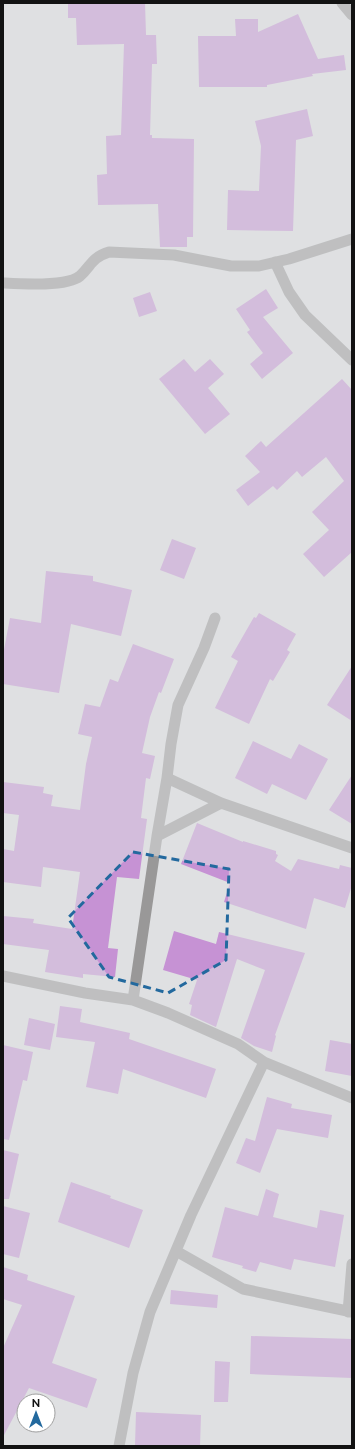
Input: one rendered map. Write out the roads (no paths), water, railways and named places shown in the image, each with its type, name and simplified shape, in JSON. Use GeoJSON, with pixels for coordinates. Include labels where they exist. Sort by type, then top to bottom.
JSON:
{"type":"FeatureCollection","features":[{"type":"Feature","properties":{"kind":"street"},"geometry":{"type":"LineString","coordinates":[[342,3],[352,15]]}},
{"type":"Feature","properties":{"kind":"street"},"geometry":{"type":"LineString","coordinates":[[3,283],[48,284],[71,281],[80,276],[99,255],[109,252],[174,255],[231,266],[259,266],[352,239]]}},
{"type":"Feature","properties":{"kind":"street"},"geometry":{"type":"LineString","coordinates":[[275,262],[289,292],[305,315],[352,360]]}},
{"type":"Feature","properties":{"kind":"street"},"geometry":{"type":"LineString","coordinates":[[133,1000],[178,705],[204,648],[215,618]]}},
{"type":"Feature","properties":{"kind":"street"},"geometry":{"type":"LineString","coordinates":[[167,778],[221,803],[352,848]]}},
{"type":"Feature","properties":{"kind":"street"},"geometry":{"type":"LineString","coordinates":[[157,836],[221,803]]}},
{"type":"Feature","properties":{"kind":"street"},"geometry":{"type":"LineString","coordinates":[[3,976],[85,993],[133,1000],[168,1013],[238,1044],[264,1062],[352,1098]]}},
{"type":"Feature","properties":{"kind":"street"},"geometry":{"type":"LineString","coordinates":[[119,1446],[133,1373],[150,1312],[191,1215],[264,1062]]}},
{"type":"Feature","properties":{"kind":"street"},"geometry":{"type":"LineString","coordinates":[[176,1251],[243,1289],[350,1312],[352,1264]]}}]}
